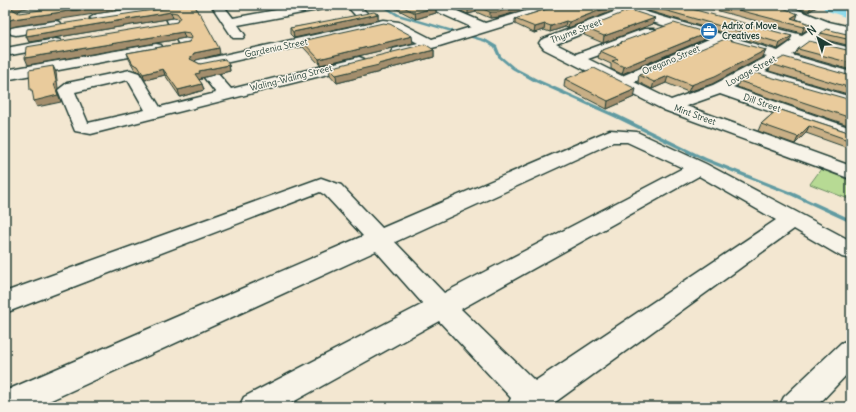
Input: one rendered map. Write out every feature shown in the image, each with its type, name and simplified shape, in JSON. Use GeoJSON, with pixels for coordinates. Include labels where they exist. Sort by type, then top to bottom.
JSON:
{"type":"FeatureCollection","features":[{"type":"Feature","properties":{"kind":"street"},"geometry":{"type":"LineString","coordinates":[[218,5],[238,36]]}},
{"type":"Feature","properties":{"kind":"street"},"geometry":{"type":"LineString","coordinates":[[229,23],[323,5]]}},
{"type":"Feature","properties":{"kind":"street"},"geometry":{"type":"LineString","coordinates":[[438,7],[455,5]]}},
{"type":"Feature","properties":{"kind":"street"},"geometry":{"type":"LineString","coordinates":[[385,55],[431,44],[559,5]]}},
{"type":"Feature","properties":{"kind":"street","name":"Thyme Street"},"geometry":{"type":"LineString","coordinates":[[546,43],[628,12],[653,5]]}},
{"type":"Feature","properties":{"kind":"street"},"geometry":{"type":"LineString","coordinates":[[775,5],[825,25],[851,31]]}},
{"type":"Feature","properties":{"kind":"street"},"geometry":{"type":"LineString","coordinates":[[84,20],[166,6],[173,23],[185,43],[226,94]]}},
{"type":"Feature","properties":{"kind":"street"},"geometry":{"type":"LineString","coordinates":[[438,7],[473,31]]}},
{"type":"Feature","properties":{"kind":"street"},"geometry":{"type":"LineString","coordinates":[[628,12],[851,77]]}},
{"type":"Feature","properties":{"kind":"street"},"geometry":{"type":"LineString","coordinates":[[16,31],[69,23]]}},
{"type":"Feature","properties":{"kind":"street"},"geometry":{"type":"LineString","coordinates":[[157,26],[173,23]]}},
{"type":"Feature","properties":{"kind":"street","name":"Gardenia Street"},"geometry":{"type":"LineString","coordinates":[[201,64],[383,24],[394,25],[431,44]]}},
{"type":"Feature","properties":{"kind":"street"},"geometry":{"type":"LineString","coordinates":[[575,59],[671,24]]}},
{"type":"Feature","properties":{"kind":"street","name":"Lovage Street"},"geometry":{"type":"LineString","coordinates":[[670,106],[719,88],[752,72],[805,40],[825,25]]}},
{"type":"Feature","properties":{"kind":"street"},"geometry":{"type":"LineString","coordinates":[[752,26],[851,53]]}},
{"type":"Feature","properties":{"kind":"street","name":"Oregano Street"},"geometry":{"type":"LineString","coordinates":[[621,82],[722,39]]}},
{"type":"Feature","properties":{"kind":"street"},"geometry":{"type":"LineString","coordinates":[[11,51],[65,42]]}},
{"type":"Feature","properties":{"kind":"street"},"geometry":{"type":"LineString","coordinates":[[5,75],[185,43]]}},
{"type":"Feature","properties":{"kind":"street","name":"Mint Street"},"geometry":{"type":"LineString","coordinates":[[546,43],[670,106],[851,173]]}},
{"type":"Feature","properties":{"kind":"street","name":"Waling-Waling Street"},"geometry":{"type":"LineString","coordinates":[[155,113],[133,76],[130,75],[73,86],[66,90],[81,127],[88,129],[155,113],[226,94],[370,59]]}},
{"type":"Feature","properties":{"kind":"street"},"geometry":{"type":"LineString","coordinates":[[752,72],[851,102]]}},
{"type":"Feature","properties":{"kind":"street","name":"Dill Street"},"geometry":{"type":"LineString","coordinates":[[719,88],[851,134]]}},
{"type":"Feature","properties":{"kind":"street"},"geometry":{"type":"LineString","coordinates":[[5,406],[610,136],[630,136],[699,168],[851,251]]}},
{"type":"Feature","properties":{"kind":"street"},"geometry":{"type":"LineString","coordinates":[[254,407],[699,168]]}},
{"type":"Feature","properties":{"kind":"street"},"geometry":{"type":"LineString","coordinates":[[5,303],[321,184],[334,190],[378,240],[532,404],[793,219]]}},
{"type":"Feature","properties":{"kind":"street"},"geometry":{"type":"LineString","coordinates":[[795,407],[850,354]]}},
{"type":"Feature","properties":{"kind":"green space"},"geometry":{"type":"Polygon","coordinates":[[[821,169],[851,181],[851,200],[810,184],[821,169]]]}},
{"type":"Feature","properties":{"kind":"building"},"geometry":{"type":"Polygon","coordinates":[[[5,5],[16,5],[12,9],[19,13],[78,5],[111,5],[13,19],[5,22],[5,5]]]}},
{"type":"Feature","properties":{"kind":"building"},"geometry":{"type":"Polygon","coordinates":[[[170,5],[195,5],[198,13],[200,13],[219,48],[194,53],[190,59],[200,64],[225,59],[229,65],[199,71],[200,73],[195,74],[202,84],[178,90],[163,69],[143,74],[138,66],[133,64],[127,53],[189,42],[192,38],[190,33],[183,32],[25,58],[26,47],[177,22],[180,17],[177,13],[171,12],[26,36],[27,29],[166,8],[170,5]]]}},
{"type":"Feature","properties":{"kind":"building"},"geometry":{"type":"Polygon","coordinates":[[[400,5],[432,5],[436,7],[415,13],[400,5]]]}},
{"type":"Feature","properties":{"kind":"building"},"geometry":{"type":"Polygon","coordinates":[[[460,5],[522,5],[499,12],[490,12],[476,6],[468,8],[460,5]]]}},
{"type":"Feature","properties":{"kind":"building"},"geometry":{"type":"Polygon","coordinates":[[[560,5],[614,5],[569,22],[566,21],[551,26],[545,24],[535,27],[515,19],[560,5]]]}},
{"type":"Feature","properties":{"kind":"building"},"geometry":{"type":"Polygon","coordinates":[[[677,5],[792,36],[780,43],[650,6],[677,5]]]}},
{"type":"Feature","properties":{"kind":"building"},"geometry":{"type":"Polygon","coordinates":[[[719,5],[776,5],[798,14],[791,18],[810,24],[804,27],[719,5]]]}},
{"type":"Feature","properties":{"kind":"building"},"geometry":{"type":"Polygon","coordinates":[[[630,10],[655,18],[604,36],[585,28],[630,10]]]}},
{"type":"Feature","properties":{"kind":"building"},"geometry":{"type":"Polygon","coordinates":[[[374,12],[378,14],[293,32],[290,28],[374,12]]]}},
{"type":"Feature","properties":{"kind":"building"},"geometry":{"type":"Polygon","coordinates":[[[383,23],[390,24],[412,36],[319,59],[302,41],[383,23]]]}},
{"type":"Feature","properties":{"kind":"building"},"geometry":{"type":"Polygon","coordinates":[[[674,23],[707,33],[624,67],[612,61],[618,59],[600,51],[622,43],[621,42],[674,23]]]}},
{"type":"Feature","properties":{"kind":"building"},"geometry":{"type":"Polygon","coordinates":[[[826,29],[851,35],[851,40],[821,33],[826,29]]]}},
{"type":"Feature","properties":{"kind":"building"},"geometry":{"type":"Polygon","coordinates":[[[725,39],[766,50],[715,76],[691,85],[668,76],[654,82],[639,75],[725,39]]]}},
{"type":"Feature","properties":{"kind":"building"},"geometry":{"type":"Polygon","coordinates":[[[809,41],[851,51],[851,63],[798,49],[809,41]]]}},
{"type":"Feature","properties":{"kind":"building"},"geometry":{"type":"Polygon","coordinates":[[[425,44],[434,50],[336,75],[329,68],[425,44]]]}},
{"type":"Feature","properties":{"kind":"building"},"geometry":{"type":"Polygon","coordinates":[[[784,57],[851,76],[851,88],[771,64],[784,57]]]}},
{"type":"Feature","properties":{"kind":"building"},"geometry":{"type":"Polygon","coordinates":[[[53,66],[56,81],[54,84],[58,95],[34,101],[32,90],[30,90],[29,70],[53,66]]]}},
{"type":"Feature","properties":{"kind":"building"},"geometry":{"type":"Polygon","coordinates":[[[594,68],[636,89],[608,101],[565,79],[594,68]]]}},
{"type":"Feature","properties":{"kind":"building"},"geometry":{"type":"Polygon","coordinates":[[[756,73],[851,100],[851,118],[739,81],[756,73]]]}},
{"type":"Feature","properties":{"kind":"building"},"geometry":{"type":"Polygon","coordinates":[[[778,109],[851,133],[851,141],[809,126],[798,137],[761,124],[778,109]]]}},
{"type":"Feature","properties":{"kind":"waterway"},"geometry":{"type":"LineString","coordinates":[[382,5],[398,15],[486,41],[496,47],[499,56],[513,68],[537,81],[616,116],[704,159],[792,194],[851,221]]}},
{"type":"Feature","properties":{"kind":"waterway"},"geometry":{"type":"LineString","coordinates":[[833,5],[851,12]]}},
{"type":"Feature","properties":{"kind":"place","name":"Adrix of Move Creatives"},"geometry":{"type":"Point","coordinates":[709,31]}}]}
